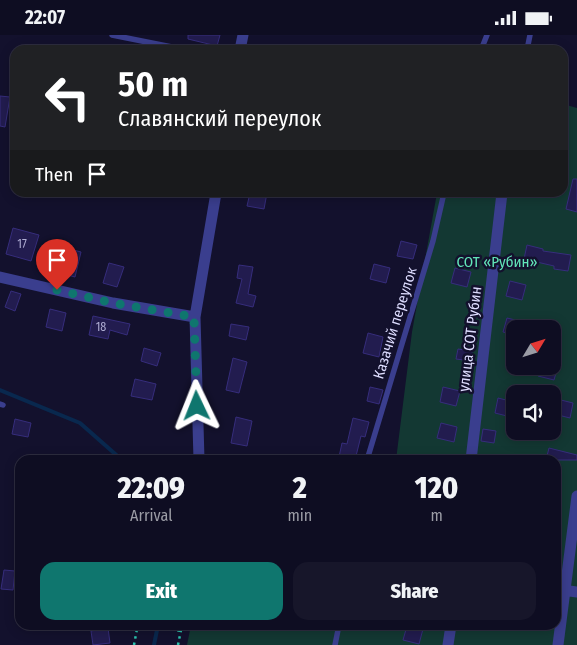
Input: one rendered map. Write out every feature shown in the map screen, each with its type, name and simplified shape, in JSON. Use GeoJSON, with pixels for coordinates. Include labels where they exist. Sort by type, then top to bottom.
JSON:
{"type":"FeatureCollection","features":[{"type":"Feature","properties":{"kind":"street"},"geometry":{"type":"LineString","coordinates":[[199,455],[194,317],[215,197]]}},
{"type":"Feature","properties":{"kind":"street","name":"улица СОТ Рубин"},"geometry":{"type":"LineString","coordinates":[[472,455],[502,197]]}},
{"type":"Feature","properties":{"kind":"street"},"geometry":{"type":"LineString","coordinates":[[0,277],[113,303],[194,317]]}},
{"type":"Feature","properties":{"kind":"street"},"geometry":{"type":"LineString","coordinates":[[561,627],[567,591],[577,496]]}},
{"type":"Feature","properties":{"kind":"street"},"geometry":{"type":"LineString","coordinates":[[448,645],[450,630]]}},
{"type":"Feature","properties":{"kind":"street"},"geometry":{"type":"LineString","coordinates":[[558,645],[560,630]]}},
{"type":"Feature","properties":{"kind":"lane"},"geometry":{"type":"LineString","coordinates":[[112,35],[161,45]]}},
{"type":"Feature","properties":{"kind":"lane","name":"Казачий переулок"},"geometry":{"type":"LineString","coordinates":[[369,455],[433,241],[443,197]]}},
{"type":"Feature","properties":{"kind":"lane"},"geometry":{"type":"LineString","coordinates":[[335,645],[338,630]]}},
{"type":"Feature","properties":{"kind":"path"},"geometry":{"type":"LineString","coordinates":[[134,645],[137,630]]}},
{"type":"Feature","properties":{"kind":"path"},"geometry":{"type":"LineString","coordinates":[[174,630],[181,631],[178,645]]}},
{"type":"Feature","properties":{"kind":"green space","name":"СОТ «Рубин»"},"geometry":{"type":"Polygon","coordinates":[[[568,105],[577,108],[577,645],[187,645],[190,630],[561,630],[561,455],[397,455],[412,332],[436,197],[568,197],[568,105]]]}},
{"type":"Feature","properties":{"kind":"building"},"geometry":{"type":"Polygon","coordinates":[[[188,35],[220,35],[217,45],[188,39],[188,35]]]}},
{"type":"Feature","properties":{"kind":"building"},"geometry":{"type":"Polygon","coordinates":[[[0,96],[10,97],[5,127],[0,126],[0,96]]]}},
{"type":"Feature","properties":{"kind":"building"},"geometry":{"type":"Polygon","coordinates":[[[573,179],[577,179],[577,212],[566,209],[573,179]]]}},
{"type":"Feature","properties":{"kind":"building"},"geometry":{"type":"Polygon","coordinates":[[[249,197],[266,197],[264,209],[247,206],[249,197]]]}},
{"type":"Feature","properties":{"kind":"building"},"geometry":{"type":"Polygon","coordinates":[[[13,228],[39,235],[31,261],[6,254],[13,228]]]}},
{"type":"Feature","properties":{"kind":"building"},"geometry":{"type":"Polygon","coordinates":[[[401,241],[417,245],[413,259],[397,256],[401,241]]]}},
{"type":"Feature","properties":{"kind":"building"},"geometry":{"type":"Polygon","coordinates":[[[527,245],[543,249],[543,251],[571,255],[568,271],[554,269],[554,266],[524,259],[527,245]]]}},
{"type":"Feature","properties":{"kind":"building"},"geometry":{"type":"Polygon","coordinates":[[[62,247],[81,252],[75,277],[56,272],[62,247]]]}},
{"type":"Feature","properties":{"kind":"building"},"geometry":{"type":"Polygon","coordinates":[[[109,263],[124,267],[117,287],[103,283],[109,263]]]}},
{"type":"Feature","properties":{"kind":"building"},"geometry":{"type":"Polygon","coordinates":[[[374,264],[390,268],[386,283],[370,279],[374,264]]]}},
{"type":"Feature","properties":{"kind":"building"},"geometry":{"type":"Polygon","coordinates":[[[239,265],[253,267],[248,294],[256,296],[253,307],[236,303],[242,279],[237,278],[239,265]]]}},
{"type":"Feature","properties":{"kind":"building"},"geometry":{"type":"Polygon","coordinates":[[[455,268],[471,272],[467,287],[451,283],[455,268]]]}},
{"type":"Feature","properties":{"kind":"building"},"geometry":{"type":"Polygon","coordinates":[[[510,281],[526,285],[522,300],[506,296],[510,281]]]}},
{"type":"Feature","properties":{"kind":"building"},"geometry":{"type":"Polygon","coordinates":[[[11,291],[21,294],[15,311],[5,307],[11,291]]]}},
{"type":"Feature","properties":{"kind":"building"},"geometry":{"type":"Polygon","coordinates":[[[50,309],[66,313],[62,331],[46,327],[50,309]]]}},
{"type":"Feature","properties":{"kind":"building"},"geometry":{"type":"Polygon","coordinates":[[[93,316],[130,324],[127,335],[110,330],[108,339],[89,335],[93,316]]]}},
{"type":"Feature","properties":{"kind":"building"},"geometry":{"type":"Polygon","coordinates":[[[506,322],[506,333],[503,332],[506,322]]]}},
{"type":"Feature","properties":{"kind":"building"},"geometry":{"type":"Polygon","coordinates":[[[231,324],[249,327],[246,340],[229,336],[231,324]]]}},
{"type":"Feature","properties":{"kind":"building"},"geometry":{"type":"Polygon","coordinates":[[[368,333],[383,337],[379,357],[363,353],[368,333]]]}},
{"type":"Feature","properties":{"kind":"building"},"geometry":{"type":"Polygon","coordinates":[[[144,348],[161,353],[157,366],[141,361],[144,348]]]}},
{"type":"Feature","properties":{"kind":"building"},"geometry":{"type":"Polygon","coordinates":[[[458,349],[472,351],[471,361],[456,359],[458,349]]]}},
{"type":"Feature","properties":{"kind":"building"},"geometry":{"type":"Polygon","coordinates":[[[233,358],[247,362],[239,393],[226,390],[233,358]]]}},
{"type":"Feature","properties":{"kind":"building"},"geometry":{"type":"Polygon","coordinates":[[[538,375],[555,375],[554,380],[538,375]]]}},
{"type":"Feature","properties":{"kind":"building"},"geometry":{"type":"Polygon","coordinates":[[[135,379],[156,384],[152,400],[131,396],[135,379]]]}},
{"type":"Feature","properties":{"kind":"building"},"geometry":{"type":"Polygon","coordinates":[[[370,387],[383,390],[379,404],[367,401],[370,387]]]}},
{"type":"Feature","properties":{"kind":"building"},"geometry":{"type":"Polygon","coordinates":[[[443,387],[460,391],[456,406],[440,402],[443,387]]]}},
{"type":"Feature","properties":{"kind":"building"},"geometry":{"type":"Polygon","coordinates":[[[498,398],[506,400],[506,416],[495,413],[498,398]]]}},
{"type":"Feature","properties":{"kind":"building"},"geometry":{"type":"Polygon","coordinates":[[[561,400],[573,403],[570,418],[561,416],[561,400]]]}},
{"type":"Feature","properties":{"kind":"building"},"geometry":{"type":"Polygon","coordinates":[[[236,417],[252,421],[247,446],[231,443],[236,417]]]}},
{"type":"Feature","properties":{"kind":"building"},"geometry":{"type":"Polygon","coordinates":[[[353,418],[369,422],[365,437],[361,436],[356,455],[339,455],[342,443],[347,444],[353,418]]]}},
{"type":"Feature","properties":{"kind":"building"},"geometry":{"type":"Polygon","coordinates":[[[15,419],[31,423],[28,437],[12,434],[15,419]]]}},
{"type":"Feature","properties":{"kind":"building"},"geometry":{"type":"Polygon","coordinates":[[[441,423],[457,427],[454,442],[437,438],[441,423]]]}},
{"type":"Feature","properties":{"kind":"building"},"geometry":{"type":"Polygon","coordinates":[[[483,429],[496,431],[494,443],[481,441],[483,429]]]}},
{"type":"Feature","properties":{"kind":"building"},"geometry":{"type":"Polygon","coordinates":[[[549,448],[577,455],[577,460],[561,460],[561,455],[547,455],[549,448]]]}},
{"type":"Feature","properties":{"kind":"building"},"geometry":{"type":"Polygon","coordinates":[[[4,570],[15,571],[13,590],[1,589],[4,570]]]}},
{"type":"Feature","properties":{"kind":"building"},"geometry":{"type":"Polygon","coordinates":[[[108,630],[110,643],[93,645],[91,631],[108,630]]]}},
{"type":"Feature","properties":{"kind":"building"},"geometry":{"type":"Polygon","coordinates":[[[406,630],[423,630],[419,644],[403,640],[406,630]]]}},
{"type":"Feature","properties":{"kind":"waterway"},"geometry":{"type":"LineString","coordinates":[[0,390],[80,423],[116,455]]}},
{"type":"Feature","properties":{"kind":"waterway"},"geometry":{"type":"LineString","coordinates":[[154,645],[157,630]]}},
{"type":"Feature","properties":{"kind":"route"},"geometry":{"type":"LineString","coordinates":[[57,290],[113,303],[194,317],[197,406]]}}]}
